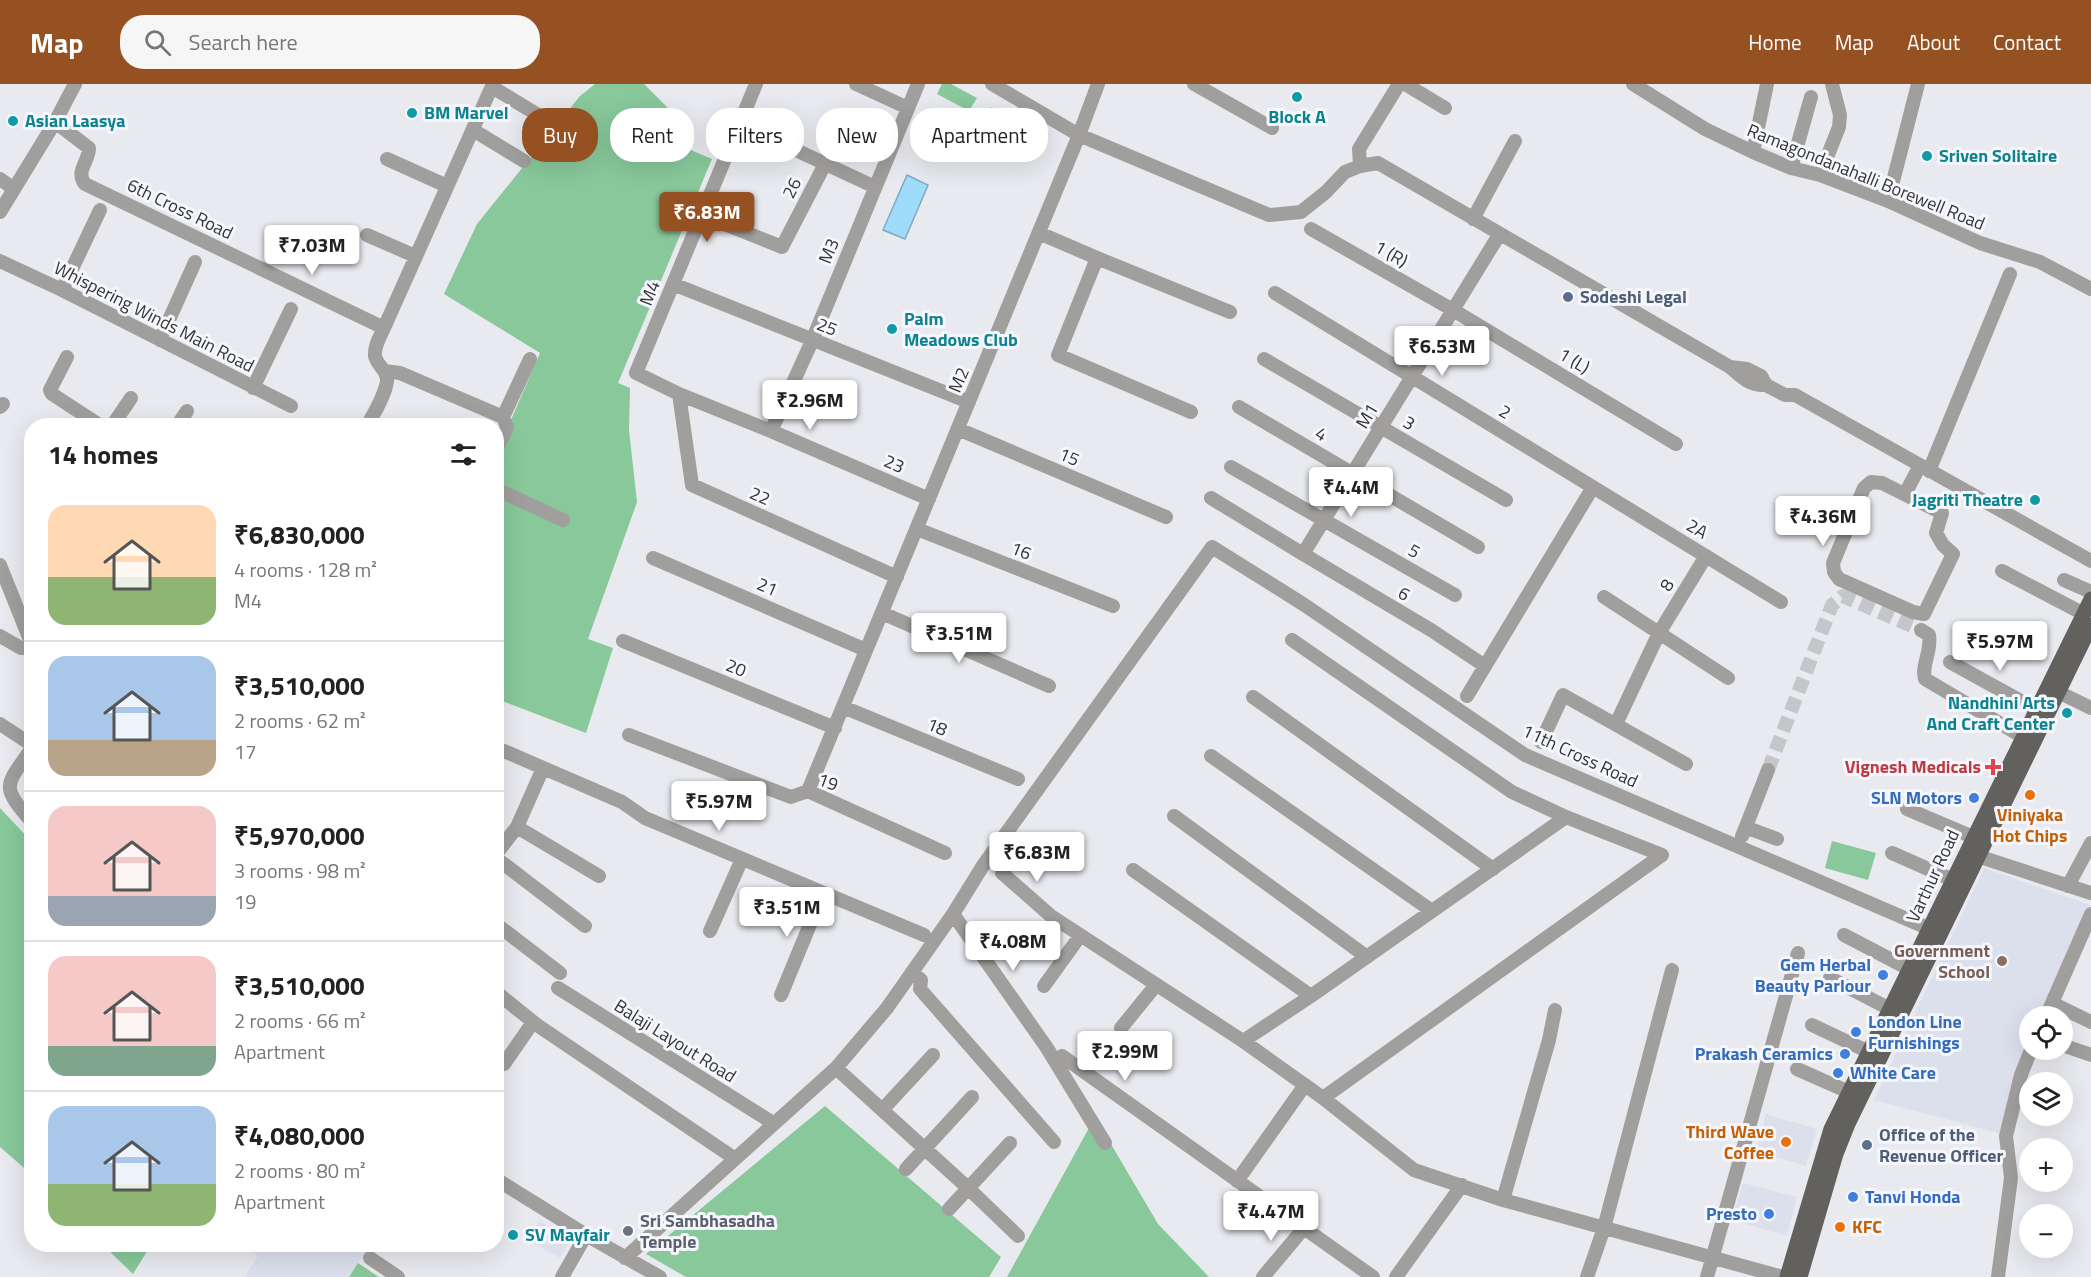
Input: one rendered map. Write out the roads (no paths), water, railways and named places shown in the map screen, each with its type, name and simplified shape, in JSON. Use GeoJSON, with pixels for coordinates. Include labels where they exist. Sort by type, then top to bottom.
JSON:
{"type":"FeatureCollection","features":[{"type":"Feature","properties":{"kind":"main road","name":"Varthur Road"},"geometry":{"type":"LineString","coordinates":[[1800,1277],[1836,1154],[1848,1124],[1972,854],[2085,625],[2090,595]]}},
{"type":"Feature","properties":{"kind":"main road","name":"Varthur Road"},"geometry":{"type":"LineString","coordinates":[[1785,1277],[1831,1129],[1953,880],[1972,854],[1973,837],[2023,737],[2037,710],[2053,690]]}},
{"type":"Feature","properties":{"kind":"street"},"geometry":{"type":"LineString","coordinates":[[0,212],[55,122],[75,84]]}},
{"type":"Feature","properties":{"kind":"street","name":"M4"},"geometry":{"type":"LineString","coordinates":[[746,108],[756,84]]}},
{"type":"Feature","properties":{"kind":"street"},"geometry":{"type":"LineString","coordinates":[[856,84],[908,108]]}},
{"type":"Feature","properties":{"kind":"street","name":"M3"},"geometry":{"type":"LineString","coordinates":[[771,431],[812,341],[918,84]]}},
{"type":"Feature","properties":{"kind":"street"},"geometry":{"type":"LineString","coordinates":[[994,84],[1079,135],[1269,215],[1301,212],[1326,192],[1345,172],[1360,166],[1378,164],[1730,367],[1742,379],[1756,386],[1766,385],[1785,395],[1795,395],[1923,473],[2091,563]]}},
{"type":"Feature","properties":{"kind":"street","name":"M2"},"geometry":{"type":"LineString","coordinates":[[808,791],[1039,233],[1098,84]]}},
{"type":"Feature","properties":{"kind":"street"},"geometry":{"type":"LineString","coordinates":[[1194,84],[1272,128]]}},
{"type":"Feature","properties":{"kind":"street"},"geometry":{"type":"LineString","coordinates":[[1360,166],[1359,149],[1398,84]]}},
{"type":"Feature","properties":{"kind":"street"},"geometry":{"type":"LineString","coordinates":[[1405,84],[1445,108]]}},
{"type":"Feature","properties":{"kind":"street","name":"Ramagondanahalli Borewell Road"},"geometry":{"type":"LineString","coordinates":[[1633,84],[1705,129],[1753,152],[1791,168],[1888,201],[1980,243],[2040,262],[2091,289]]}},
{"type":"Feature","properties":{"kind":"street"},"geometry":{"type":"LineString","coordinates":[[1753,152],[1767,84]]}},
{"type":"Feature","properties":{"kind":"street"},"geometry":{"type":"LineString","coordinates":[[1820,176],[1839,127],[1840,115],[1832,84]]}},
{"type":"Feature","properties":{"kind":"street"},"geometry":{"type":"LineString","coordinates":[[1888,201],[1918,84]]}},
{"type":"Feature","properties":{"kind":"street"},"geometry":{"type":"LineString","coordinates":[[371,418],[387,379],[385,371],[375,358],[375,348],[493,85],[528,108]]}},
{"type":"Feature","properties":{"kind":"street"},"geometry":{"type":"LineString","coordinates":[[1791,168],[1810,97]]}},
{"type":"Feature","properties":{"kind":"street","name":"6th Cross Road"},"geometry":{"type":"LineString","coordinates":[[55,122],[89,148],[90,153],[81,173],[81,179],[85,184],[384,328]]}},
{"type":"Feature","properties":{"kind":"street"},"geometry":{"type":"LineString","coordinates":[[473,130],[522,160]]}},
{"type":"Feature","properties":{"kind":"street"},"geometry":{"type":"LineString","coordinates":[[1473,219],[1515,141]]}},
{"type":"Feature","properties":{"kind":"street"},"geometry":{"type":"LineString","coordinates":[[804,154],[875,187]]}},
{"type":"Feature","properties":{"kind":"street"},"geometry":{"type":"LineString","coordinates":[[387,159],[447,186]]}},
{"type":"Feature","properties":{"kind":"street","name":"M4"},"geometry":{"type":"LineString","coordinates":[[678,394],[636,373],[724,162]]}},
{"type":"Feature","properties":{"kind":"street","name":"26"},"geometry":{"type":"LineString","coordinates":[[702,215],[782,247],[825,164]]}},
{"type":"Feature","properties":{"kind":"street"},"geometry":{"type":"LineString","coordinates":[[0,179],[14,189]]}},
{"type":"Feature","properties":{"kind":"street"},"geometry":{"type":"LineString","coordinates":[[62,290],[100,210]]}},
{"type":"Feature","properties":{"kind":"street","name":"1 (R)"},"geometry":{"type":"LineString","coordinates":[[1311,229],[1453,310]]}},
{"type":"Feature","properties":{"kind":"street"},"geometry":{"type":"LineString","coordinates":[[1039,233],[1230,312]]}},
{"type":"Feature","properties":{"kind":"street"},"geometry":{"type":"LineString","coordinates":[[367,235],[415,256]]}},
{"type":"Feature","properties":{"kind":"street","name":"M1"},"geometry":{"type":"LineString","coordinates":[[1303,554],[1499,235]]}},
{"type":"Feature","properties":{"kind":"street"},"geometry":{"type":"LineString","coordinates":[[1097,258],[1058,355],[1191,412]]}},
{"type":"Feature","properties":{"kind":"street","name":"Whispering Winds Main Road"},"geometry":{"type":"LineString","coordinates":[[0,261],[291,406]]}},
{"type":"Feature","properties":{"kind":"street"},"geometry":{"type":"LineString","coordinates":[[160,340],[195,262]]}},
{"type":"Feature","properties":{"kind":"street"},"geometry":{"type":"LineString","coordinates":[[1909,496],[1923,473],[2010,274]]}},
{"type":"Feature","properties":{"kind":"street","name":"25"},"geometry":{"type":"LineString","coordinates":[[673,284],[969,402]]}},
{"type":"Feature","properties":{"kind":"street","name":"2"},"geometry":{"type":"LineString","coordinates":[[1275,293],[1593,487]]}},
{"type":"Feature","properties":{"kind":"street"},"geometry":{"type":"LineString","coordinates":[[253,388],[291,309]]}},
{"type":"Feature","properties":{"kind":"street","name":"1 (L)"},"geometry":{"type":"LineString","coordinates":[[1453,310],[1676,444]]}},
{"type":"Feature","properties":{"kind":"street"},"geometry":{"type":"LineString","coordinates":[[66,357],[50,390],[52,394],[88,418]]}},
{"type":"Feature","properties":{"kind":"street"},"geometry":{"type":"LineString","coordinates":[[504,433],[507,427],[504,417],[530,359]]}},
{"type":"Feature","properties":{"kind":"street","name":"3"},"geometry":{"type":"LineString","coordinates":[[1264,359],[1506,500]]}},
{"type":"Feature","properties":{"kind":"street"},"geometry":{"type":"LineString","coordinates":[[385,371],[400,373],[504,417]]}},
{"type":"Feature","properties":{"kind":"street","name":"23"},"geometry":{"type":"LineString","coordinates":[[678,394],[929,499]]}},
{"type":"Feature","properties":{"kind":"street","name":"22"},"geometry":{"type":"LineString","coordinates":[[678,394],[692,485],[897,577]]}},
{"type":"Feature","properties":{"kind":"street"},"geometry":{"type":"LineString","coordinates":[[117,418],[131,398]]}},
{"type":"Feature","properties":{"kind":"street","name":"4"},"geometry":{"type":"LineString","coordinates":[[1239,407],[1478,547]]}},
{"type":"Feature","properties":{"kind":"street"},"geometry":{"type":"LineString","coordinates":[[182,418],[187,411]]}},
{"type":"Feature","properties":{"kind":"street","name":"15"},"geometry":{"type":"LineString","coordinates":[[958,429],[1166,517]]}},
{"type":"Feature","properties":{"kind":"street","name":"5"},"geometry":{"type":"LineString","coordinates":[[1231,467],[1455,596]]}},
{"type":"Feature","properties":{"kind":"street"},"geometry":{"type":"LineString","coordinates":[[1871,482],[1882,483],[1909,496],[1942,513],[1936,533],[1943,545],[1953,554],[1924,614],[1913,612],[1839,579],[1834,572],[1833,563],[1864,488],[1871,482]]}},
{"type":"Feature","properties":{"kind":"street"},"geometry":{"type":"LineString","coordinates":[[1467,696],[1593,487]]}},
{"type":"Feature","properties":{"kind":"street","name":"2A"},"geometry":{"type":"LineString","coordinates":[[1593,487],[1781,602]]}},
{"type":"Feature","properties":{"kind":"street"},"geometry":{"type":"LineString","coordinates":[[504,493],[563,520]]}},
{"type":"Feature","properties":{"kind":"street"},"geometry":{"type":"LineString","coordinates":[[1211,498],[1303,554]]}},
{"type":"Feature","properties":{"kind":"street","name":"16"},"geometry":{"type":"LineString","coordinates":[[917,529],[1113,606]]}},
{"type":"Feature","properties":{"kind":"street","name":"11th Cross Road"},"geometry":{"type":"LineString","coordinates":[[953,914],[984,864],[1212,548],[1303,604],[1525,754],[1930,929]]}},
{"type":"Feature","properties":{"kind":"street","name":"6"},"geometry":{"type":"LineString","coordinates":[[1303,554],[1431,630],[1485,666]]}},
{"type":"Feature","properties":{"kind":"street","name":"8"},"geometry":{"type":"LineString","coordinates":[[1616,724],[1659,633],[1706,556]]}},
{"type":"Feature","properties":{"kind":"street","name":"21"},"geometry":{"type":"LineString","coordinates":[[652,558],[866,650]]}},
{"type":"Feature","properties":{"kind":"street"},"geometry":{"type":"LineString","coordinates":[[0,565],[24,626]]}},
{"type":"Feature","properties":{"kind":"street"},"geometry":{"type":"LineString","coordinates":[[2002,571],[2085,625]]}},
{"type":"Feature","properties":{"kind":"street"},"geometry":{"type":"LineString","coordinates":[[2064,580],[2090,595]]}},
{"type":"Feature","properties":{"kind":"street"},"geometry":{"type":"LineString","coordinates":[[1604,597],[1728,678]]}},
{"type":"Feature","properties":{"kind":"street"},"geometry":{"type":"LineString","coordinates":[[882,613],[1049,686]]}},
{"type":"Feature","properties":{"kind":"street"},"geometry":{"type":"LineString","coordinates":[[1921,630],[1929,635],[1931,645],[1923,672],[1925,678],[2023,737]]}},
{"type":"Feature","properties":{"kind":"street"},"geometry":{"type":"LineString","coordinates":[[0,636],[24,647]]}},
{"type":"Feature","properties":{"kind":"street"},"geometry":{"type":"LineString","coordinates":[[1292,640],[1512,792],[1566,817],[1662,855],[1323,1098]]}},
{"type":"Feature","properties":{"kind":"street","name":"20"},"geometry":{"type":"LineString","coordinates":[[623,641],[835,728]]}},
{"type":"Feature","properties":{"kind":"street"},"geometry":{"type":"LineString","coordinates":[[1950,662],[2037,710]]}},
{"type":"Feature","properties":{"kind":"street"},"geometry":{"type":"LineString","coordinates":[[2053,690],[2091,708]]}},
{"type":"Feature","properties":{"kind":"street"},"geometry":{"type":"LineString","coordinates":[[1541,742],[1563,695],[1686,764]]}},
{"type":"Feature","properties":{"kind":"street"},"geometry":{"type":"LineString","coordinates":[[1253,697],[1493,869]]}},
{"type":"Feature","properties":{"kind":"street","name":"18"},"geometry":{"type":"LineString","coordinates":[[843,707],[1018,780]]}},
{"type":"Feature","properties":{"kind":"street"},"geometry":{"type":"LineString","coordinates":[[0,724],[24,741]]}},
{"type":"Feature","properties":{"kind":"street","name":"19"},"geometry":{"type":"LineString","coordinates":[[629,735],[791,797],[808,791],[945,853]]}},
{"type":"Feature","properties":{"kind":"street"},"geometry":{"type":"LineString","coordinates":[[504,751],[622,802],[645,818],[924,935]]}},
{"type":"Feature","properties":{"kind":"street"},"geometry":{"type":"LineString","coordinates":[[1211,756],[1432,911]]}},
{"type":"Feature","properties":{"kind":"street"},"geometry":{"type":"LineString","coordinates":[[24,759],[4,791],[24,814]]}},
{"type":"Feature","properties":{"kind":"street"},"geometry":{"type":"LineString","coordinates":[[504,845],[517,827],[543,768]]}},
{"type":"Feature","properties":{"kind":"street"},"geometry":{"type":"LineString","coordinates":[[1738,846],[1768,770]]}},
{"type":"Feature","properties":{"kind":"street"},"geometry":{"type":"LineString","coordinates":[[1907,809],[1973,837]]}},
{"type":"Feature","properties":{"kind":"street"},"geometry":{"type":"LineString","coordinates":[[1174,816],[1367,957]]}},
{"type":"Feature","properties":{"kind":"street"},"geometry":{"type":"LineString","coordinates":[[1243,1041],[1566,817]]}},
{"type":"Feature","properties":{"kind":"street"},"geometry":{"type":"LineString","coordinates":[[517,827],[599,876]]}},
{"type":"Feature","properties":{"kind":"street"},"geometry":{"type":"LineString","coordinates":[[1745,829],[1777,839]]}},
{"type":"Feature","properties":{"kind":"street"},"geometry":{"type":"LineString","coordinates":[[2068,886],[2091,843]]}},
{"type":"Feature","properties":{"kind":"street"},"geometry":{"type":"LineString","coordinates":[[1892,853],[1953,880]]}},
{"type":"Feature","properties":{"kind":"street"},"geometry":{"type":"LineString","coordinates":[[1972,854],[2091,893]]}},
{"type":"Feature","properties":{"kind":"street"},"geometry":{"type":"LineString","coordinates":[[710,931],[742,859]]}},
{"type":"Feature","properties":{"kind":"street"},"geometry":{"type":"LineString","coordinates":[[504,862],[585,926]]}},
{"type":"Feature","properties":{"kind":"street"},"geometry":{"type":"LineString","coordinates":[[1133,870],[1311,996]]}},
{"type":"Feature","properties":{"kind":"street"},"geometry":{"type":"LineString","coordinates":[[1002,873],[1051,916],[1243,1041],[1323,1098],[1414,1170],[1503,1200],[1785,1277]]}},
{"type":"Feature","properties":{"kind":"street"},"geometry":{"type":"LineString","coordinates":[[781,995],[823,893]]}},
{"type":"Feature","properties":{"kind":"street"},"geometry":{"type":"LineString","coordinates":[[625,1258],[836,1068],[887,1008],[953,914],[1047,1048],[1105,1143]]}},
{"type":"Feature","properties":{"kind":"street"},"geometry":{"type":"LineString","coordinates":[[2051,1006],[2091,914]]}},
{"type":"Feature","properties":{"kind":"street"},"geometry":{"type":"LineString","coordinates":[[504,930],[560,973]]}},
{"type":"Feature","properties":{"kind":"street"},"geometry":{"type":"LineString","coordinates":[[1844,935],[1910,969]]}},
{"type":"Feature","properties":{"kind":"street"},"geometry":{"type":"LineString","coordinates":[[1044,986],[1080,936]]}},
{"type":"Feature","properties":{"kind":"street"},"geometry":{"type":"LineString","coordinates":[[1707,1277],[1797,952]]}},
{"type":"Feature","properties":{"kind":"street"},"geometry":{"type":"LineString","coordinates":[[1587,1277],[1604,1228],[1672,970]]}},
{"type":"Feature","properties":{"kind":"street"},"geometry":{"type":"LineString","coordinates":[[908,978],[913,991],[921,988],[1054,1142]]}},
{"type":"Feature","properties":{"kind":"street"},"geometry":{"type":"LineString","coordinates":[[1830,978],[1890,1009]]}},
{"type":"Feature","properties":{"kind":"street"},"geometry":{"type":"LineString","coordinates":[[1121,1028],[1156,985]]}},
{"type":"Feature","properties":{"kind":"street","name":"Balaji Layout Road"},"geometry":{"type":"LineString","coordinates":[[558,988],[773,1123]]}},
{"type":"Feature","properties":{"kind":"street"},"geometry":{"type":"LineString","coordinates":[[504,998],[533,1022],[734,1158]]}},
{"type":"Feature","properties":{"kind":"street"},"geometry":{"type":"LineString","coordinates":[[2052,1003],[2091,1022]]}},
{"type":"Feature","properties":{"kind":"street"},"geometry":{"type":"LineString","coordinates":[[1503,1200],[1549,1040],[1555,1010]]}},
{"type":"Feature","properties":{"kind":"street"},"geometry":{"type":"LineString","coordinates":[[504,1064],[533,1022]]}},
{"type":"Feature","properties":{"kind":"street"},"geometry":{"type":"LineString","coordinates":[[1812,1025],[1869,1052]]}},
{"type":"Feature","properties":{"kind":"street"},"geometry":{"type":"LineString","coordinates":[[2073,1049],[2091,1055]]}},
{"type":"Feature","properties":{"kind":"street"},"geometry":{"type":"LineString","coordinates":[[883,1109],[933,1055]]}},
{"type":"Feature","properties":{"kind":"street"},"geometry":{"type":"LineString","coordinates":[[1062,1056],[1372,1277]]}},
{"type":"Feature","properties":{"kind":"street"},"geometry":{"type":"LineString","coordinates":[[1998,1277],[2011,1178],[2006,1136],[2027,1060]]}},
{"type":"Feature","properties":{"kind":"street"},"geometry":{"type":"LineString","coordinates":[[836,1068],[1018,1236]]}},
{"type":"Feature","properties":{"kind":"street"},"geometry":{"type":"LineString","coordinates":[[1797,1068],[1849,1092]]}},
{"type":"Feature","properties":{"kind":"street"},"geometry":{"type":"LineString","coordinates":[[1237,1181],[1305,1085]]}},
{"type":"Feature","properties":{"kind":"street"},"geometry":{"type":"LineString","coordinates":[[906,1169],[972,1097]]}},
{"type":"Feature","properties":{"kind":"street"},"geometry":{"type":"LineString","coordinates":[[949,1209],[1010,1143]]}},
{"type":"Feature","properties":{"kind":"street"},"geometry":{"type":"LineString","coordinates":[[504,1184],[586,1235],[660,1277]]}},
{"type":"Feature","properties":{"kind":"street"},"geometry":{"type":"LineString","coordinates":[[1396,1277],[1462,1185]]}},
{"type":"Feature","properties":{"kind":"street"},"geometry":{"type":"LineString","coordinates":[[1263,1277],[1304,1228]]}},
{"type":"Feature","properties":{"kind":"street"},"geometry":{"type":"LineString","coordinates":[[562,1277],[586,1235]]}},
{"type":"Feature","properties":{"kind":"street"},"geometry":{"type":"LineString","coordinates":[[370,1258],[398,1277]]}},
{"type":"Feature","properties":{"kind":"water"},"geometry":{"type":"Polygon","coordinates":[[[907,175],[928,185],[905,239],[883,230],[907,175]]]}},
{"type":"Feature","properties":{"kind":"tunnel"},"geometry":{"type":"LineString","coordinates":[[1768,770],[1832,605],[1843,596],[1921,630]]}},
{"type":"Feature","properties":{"kind":"place","name":"Block A"},"geometry":{"type":"Point","coordinates":[1297,97]}},
{"type":"Feature","properties":{"kind":"place","name":"BM Marvel"},"geometry":{"type":"Point","coordinates":[412,113]}},
{"type":"Feature","properties":{"kind":"place","name":"Asian Laasya"},"geometry":{"type":"Point","coordinates":[13,121]}},
{"type":"Feature","properties":{"kind":"place","name":"Sriven Solitaire"},"geometry":{"type":"Point","coordinates":[1927,156]}},
{"type":"Feature","properties":{"kind":"place","name":"Sodeshi Legal"},"geometry":{"type":"Point","coordinates":[1568,297]}},
{"type":"Feature","properties":{"kind":"place","name":"Palm Meadows Club"},"geometry":{"type":"Point","coordinates":[892,329]}},
{"type":"Feature","properties":{"kind":"place","name":"Jagriti Theatre"},"geometry":{"type":"Point","coordinates":[2035,500]}},
{"type":"Feature","properties":{"kind":"place","name":"Nandhini Arts And Craft Center"},"geometry":{"type":"Point","coordinates":[2067,713]}},
{"type":"Feature","properties":{"kind":"place","name":"Vignesh Medicals"},"geometry":{"type":"Point","coordinates":[1993,767]}},
{"type":"Feature","properties":{"kind":"place","name":"Viniyaka Hot Chips"},"geometry":{"type":"Point","coordinates":[2030,795]}},
{"type":"Feature","properties":{"kind":"place","name":"SLN Motors"},"geometry":{"type":"Point","coordinates":[1974,798]}},
{"type":"Feature","properties":{"kind":"place","name":"Government School"},"geometry":{"type":"Point","coordinates":[2002,961]}},
{"type":"Feature","properties":{"kind":"place","name":"Gem Herbal Beauty Parlour"},"geometry":{"type":"Point","coordinates":[1883,975]}},
{"type":"Feature","properties":{"kind":"place","name":"London Line Furnishings"},"geometry":{"type":"Point","coordinates":[1856,1032]}},
{"type":"Feature","properties":{"kind":"place","name":"Prakash Ceramics"},"geometry":{"type":"Point","coordinates":[1845,1054]}},
{"type":"Feature","properties":{"kind":"place","name":"White Care"},"geometry":{"type":"Point","coordinates":[1838,1073]}},
{"type":"Feature","properties":{"kind":"place","name":"Third Wave Coffee"},"geometry":{"type":"Point","coordinates":[1786,1142]}},
{"type":"Feature","properties":{"kind":"place","name":"Office of the Revenue Officer"},"geometry":{"type":"Point","coordinates":[1867,1145]}},
{"type":"Feature","properties":{"kind":"place","name":"Tanvi Honda"},"geometry":{"type":"Point","coordinates":[1853,1197]}},
{"type":"Feature","properties":{"kind":"place","name":"Presto"},"geometry":{"type":"Point","coordinates":[1769,1214]}},
{"type":"Feature","properties":{"kind":"place","name":"KFC"},"geometry":{"type":"Point","coordinates":[1840,1227]}},
{"type":"Feature","properties":{"kind":"place","name":"Sri Sambhasadha Temple"},"geometry":{"type":"Point","coordinates":[628,1231]}},
{"type":"Feature","properties":{"kind":"place","name":"SV Mayfair"},"geometry":{"type":"Point","coordinates":[513,1235]}}]}
